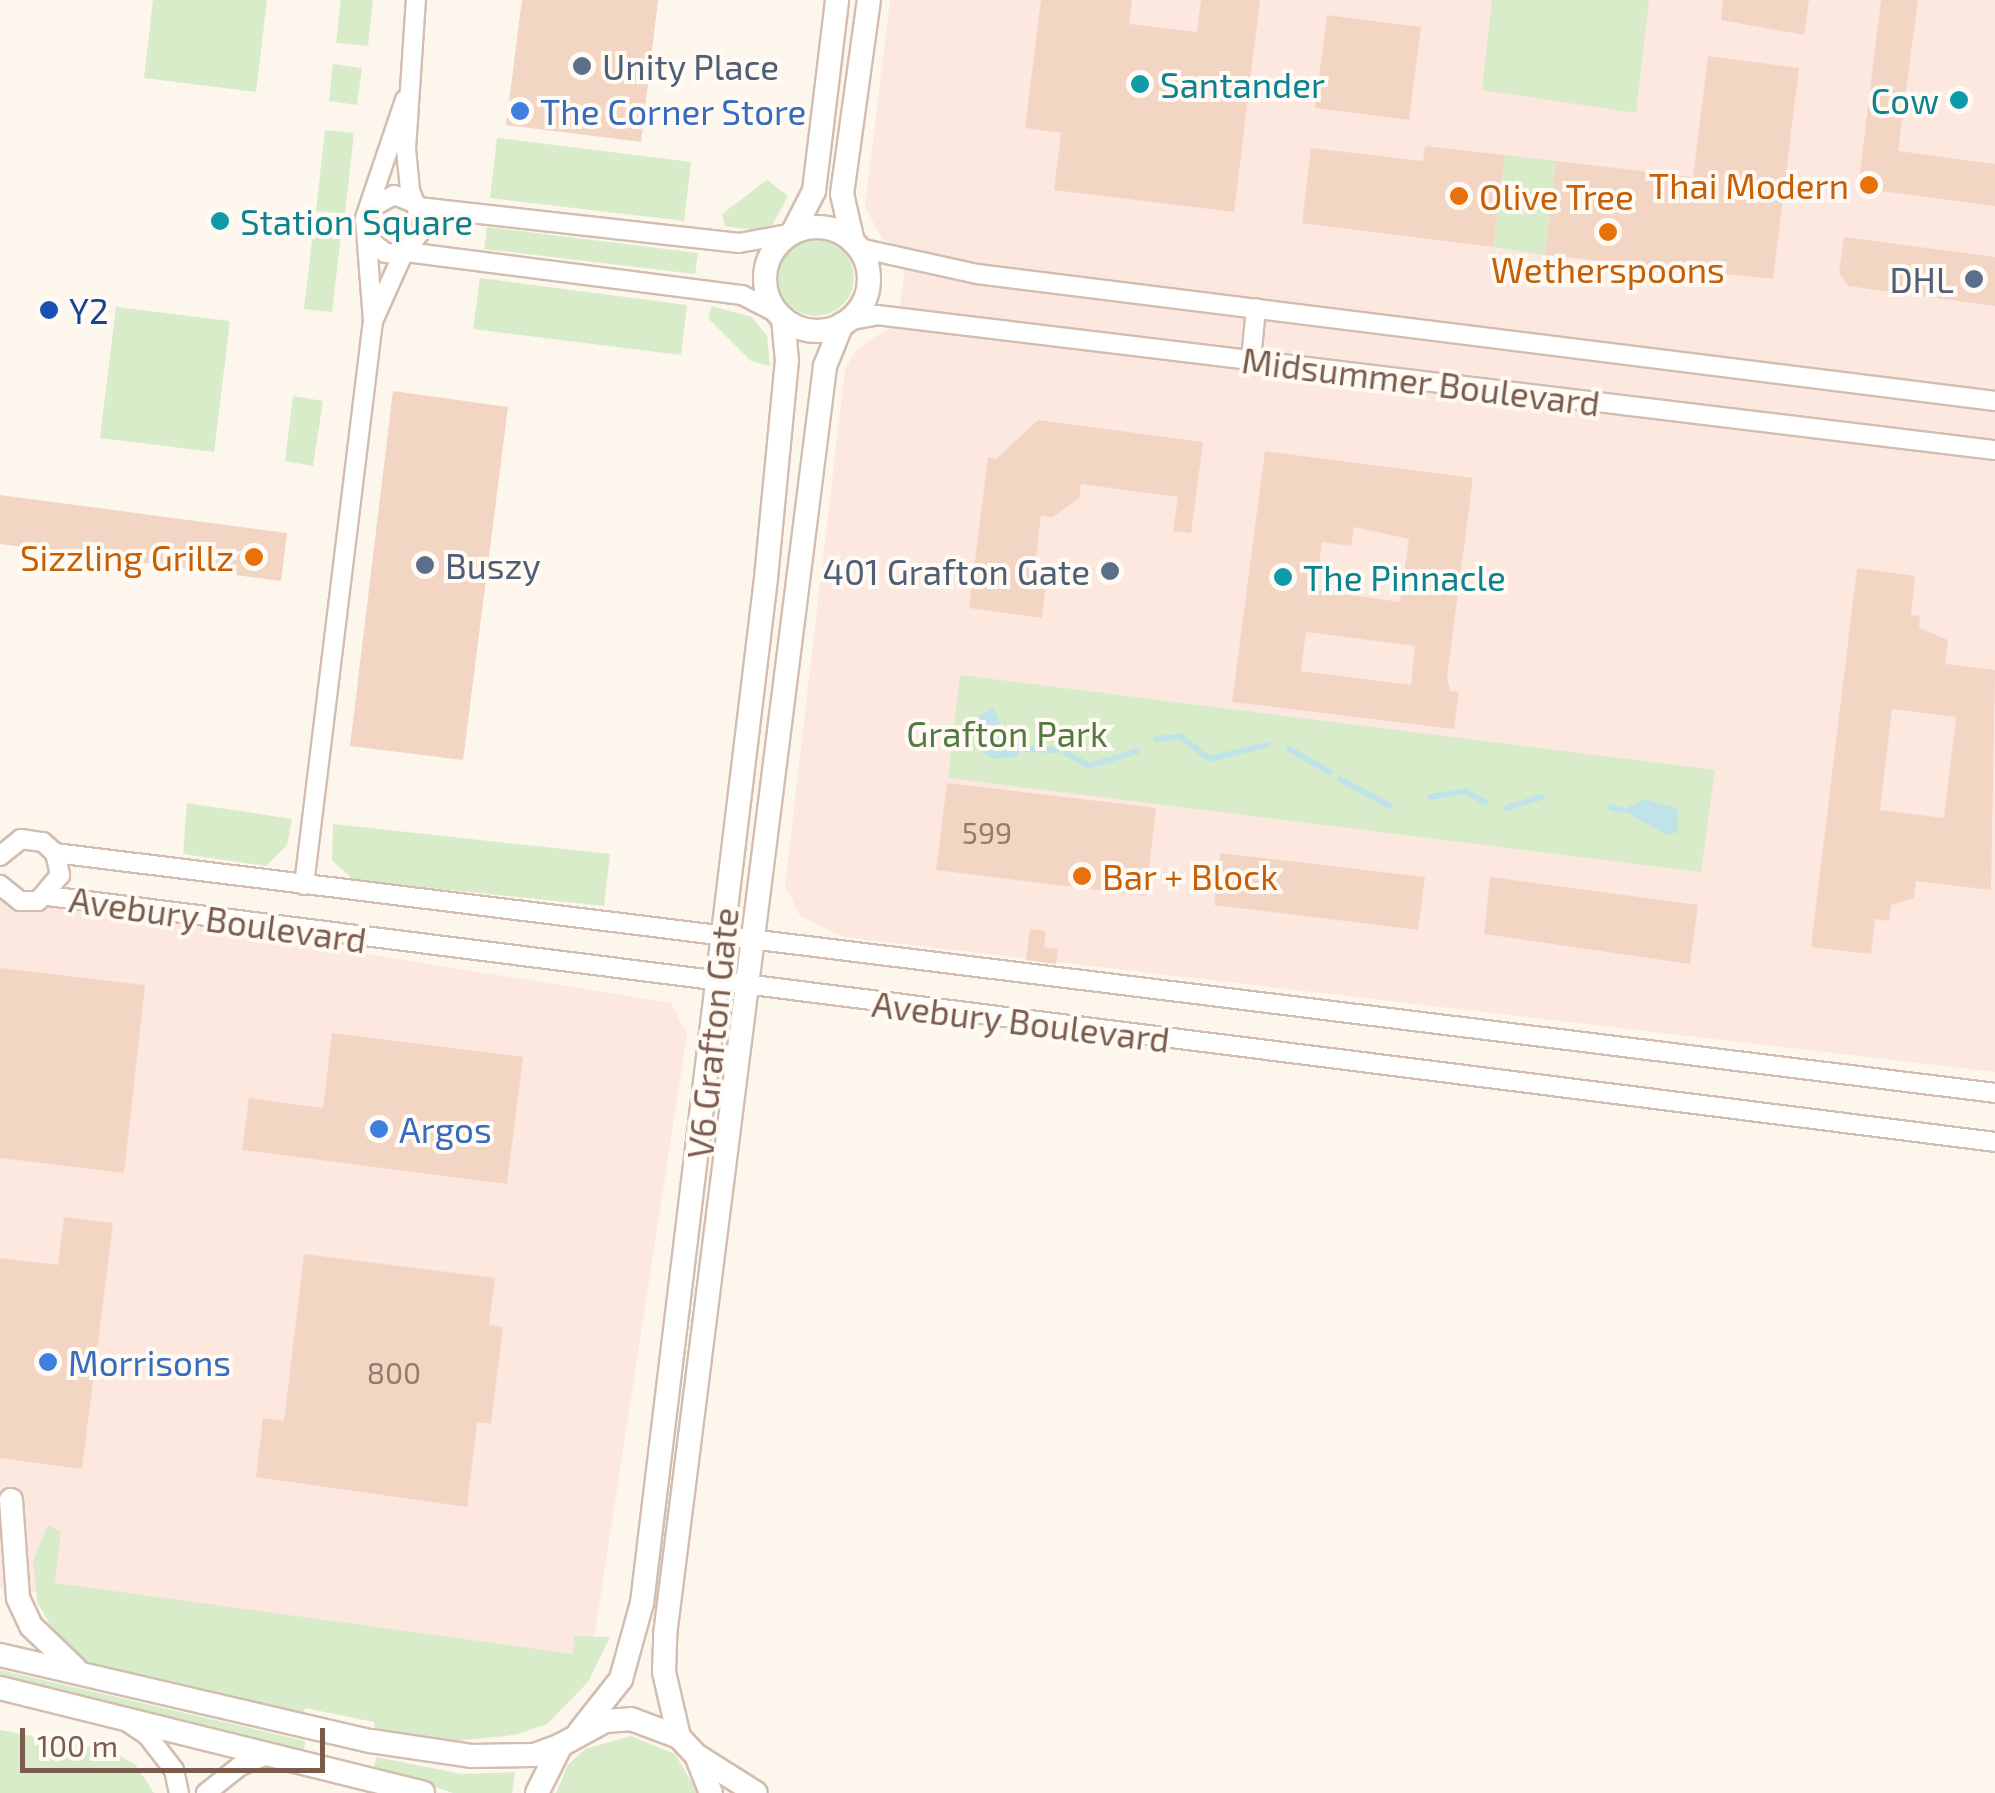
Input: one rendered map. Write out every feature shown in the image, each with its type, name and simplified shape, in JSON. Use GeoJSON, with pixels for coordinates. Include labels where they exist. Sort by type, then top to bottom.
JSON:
{"type":"FeatureCollection","features":[{"type":"Feature","properties":{"kind":"street"},"geometry":{"type":"LineString","coordinates":[[374,321],[405,253],[422,234],[408,176],[405,100],[416,0]]}},
{"type":"Feature","properties":{"kind":"street"},"geometry":{"type":"LineString","coordinates":[[781,316],[768,299],[767,263],[791,233],[814,191],[838,0]]}},
{"type":"Feature","properties":{"kind":"street"},"geometry":{"type":"LineString","coordinates":[[368,240],[385,253],[731,294],[811,330],[844,323],[868,287],[842,194],[869,0]]}},
{"type":"Feature","properties":{"kind":"street"},"geometry":{"type":"LineString","coordinates":[[304,885],[374,321],[365,270],[368,211],[405,100]]}},
{"type":"Feature","properties":{"kind":"street"},"geometry":{"type":"LineString","coordinates":[[368,211],[394,195],[417,206],[739,243],[825,227],[856,245]]}},
{"type":"Feature","properties":{"kind":"street","name":"Midsummer Boulevard"},"geometry":{"type":"LineString","coordinates":[[856,245],[918,266],[1995,401]]}},
{"type":"Feature","properties":{"kind":"street"},"geometry":{"type":"LineString","coordinates":[[1250,360],[1256,308]]}},
{"type":"Feature","properties":{"kind":"street","name":"Midsummer Boulevard"},"geometry":{"type":"LineString","coordinates":[[844,323],[877,315],[1995,450]]}},
{"type":"Feature","properties":{"kind":"street","name":"V6 Grafton Gate"},"geometry":{"type":"LineString","coordinates":[[561,1746],[580,1730],[620,1679],[642,1602],[714,1040],[722,934],[766,578],[787,361],[781,316]]}},
{"type":"Feature","properties":{"kind":"street","name":"V6 Grafton Gate"},"geometry":{"type":"LineString","coordinates":[[679,1738],[664,1672],[665,1636],[757,938],[825,366],[844,323]]}},
{"type":"Feature","properties":{"kind":"street","name":"Avebury Boulevard"},"geometry":{"type":"LineString","coordinates":[[0,856],[11,844],[32,838],[55,853],[1995,1093]]}},
{"type":"Feature","properties":{"kind":"street"},"geometry":{"type":"LineString","coordinates":[[48,896],[60,875],[55,853]]}},
{"type":"Feature","properties":{"kind":"street","name":"Avebury Boulevard"},"geometry":{"type":"LineString","coordinates":[[0,884],[20,901],[48,896],[884,1005],[1995,1142]]}},
{"type":"Feature","properties":{"kind":"street"},"geometry":{"type":"LineString","coordinates":[[4,1505],[18,1598],[54,1653],[82,1673]]}},
{"type":"Feature","properties":{"kind":"street"},"geometry":{"type":"LineString","coordinates":[[508,1756],[582,1708],[642,1602]]}},
{"type":"Feature","properties":{"kind":"street"},"geometry":{"type":"LineString","coordinates":[[0,1655],[371,1741],[508,1756],[561,1746]]}},
{"type":"Feature","properties":{"kind":"street"},"geometry":{"type":"LineString","coordinates":[[0,1688],[370,1775],[423,1793]]}},
{"type":"Feature","properties":{"kind":"street"},"geometry":{"type":"LineString","coordinates":[[113,1713],[147,1734],[174,1770],[179,1793]]}},
{"type":"Feature","properties":{"kind":"street"},"geometry":{"type":"LineString","coordinates":[[580,1730],[631,1719],[679,1738],[696,1755],[756,1793]]}},
{"type":"Feature","properties":{"kind":"street"},"geometry":{"type":"LineString","coordinates":[[537,1793],[561,1746]]}},
{"type":"Feature","properties":{"kind":"street"},"geometry":{"type":"LineString","coordinates":[[206,1793],[240,1766],[274,1752]]}},
{"type":"Feature","properties":{"kind":"street"},"geometry":{"type":"LineString","coordinates":[[696,1755],[711,1793]]}},
{"type":"Feature","properties":{"kind":"shaded area"},"geometry":{"type":"Polygon","coordinates":[[[890,0],[1995,0],[1995,1072],[844,937],[800,916],[785,885],[845,369],[857,349],[898,322],[907,250],[882,239],[865,207],[890,0]]]}},
{"type":"Feature","properties":{"kind":"shaded area"},"geometry":{"type":"Polygon","coordinates":[[[0,895],[671,1003],[687,1034],[591,1658],[0,1588],[0,895]]]}},
{"type":"Feature","properties":{"kind":"green space"},"geometry":{"type":"Polygon","coordinates":[[[153,0],[267,0],[256,92],[144,78],[153,0]]]}},
{"type":"Feature","properties":{"kind":"green space"},"geometry":{"type":"Polygon","coordinates":[[[341,0],[373,0],[368,46],[336,43],[341,0]]]}},
{"type":"Feature","properties":{"kind":"green space"},"geometry":{"type":"Polygon","coordinates":[[[1492,0],[1649,0],[1636,113],[1482,90],[1492,0]]]}},
{"type":"Feature","properties":{"kind":"green space"},"geometry":{"type":"Polygon","coordinates":[[[333,64],[362,68],[357,105],[329,101],[333,64]]]}},
{"type":"Feature","properties":{"kind":"green space"},"geometry":{"type":"Polygon","coordinates":[[[325,130],[354,133],[345,214],[316,211],[325,130]]]}},
{"type":"Feature","properties":{"kind":"green space"},"geometry":{"type":"Polygon","coordinates":[[[497,138],[691,162],[684,221],[490,198],[497,138]]]}},
{"type":"Feature","properties":{"kind":"green space"},"geometry":{"type":"Polygon","coordinates":[[[1505,155],[1556,161],[1545,255],[1493,247],[1505,155]]]}},
{"type":"Feature","properties":{"kind":"green space"},"geometry":{"type":"Polygon","coordinates":[[[767,180],[788,196],[773,224],[760,231],[725,226],[722,214],[767,180]]]}},
{"type":"Feature","properties":{"kind":"green space"},"geometry":{"type":"Polygon","coordinates":[[[487,227],[698,253],[695,274],[484,249],[487,227]]]}},
{"type":"Feature","properties":{"kind":"green space"},"geometry":{"type":"Polygon","coordinates":[[[313,232],[341,236],[332,312],[304,309],[313,232]]]}},
{"type":"Feature","properties":{"kind":"green space"},"geometry":{"type":"Polygon","coordinates":[[[816,240],[843,251],[854,278],[843,305],[816,316],[789,305],[778,278],[789,251],[816,240]]]}},
{"type":"Feature","properties":{"kind":"green space"},"geometry":{"type":"Polygon","coordinates":[[[480,278],[687,305],[681,355],[473,329],[480,278]]]}},
{"type":"Feature","properties":{"kind":"green space"},"geometry":{"type":"Polygon","coordinates":[[[712,306],[752,317],[767,336],[770,366],[751,361],[708,318],[712,306]]]}},
{"type":"Feature","properties":{"kind":"green space"},"geometry":{"type":"Polygon","coordinates":[[[116,307],[230,321],[214,452],[100,438],[116,307]]]}},
{"type":"Feature","properties":{"kind":"green space"},"geometry":{"type":"Polygon","coordinates":[[[293,396],[323,401],[313,466],[285,461],[293,396]]]}},
{"type":"Feature","properties":{"kind":"green space","name":"Grafton Park"},"geometry":{"type":"Polygon","coordinates":[[[960,675],[1715,770],[1701,872],[948,778],[960,675]]]}},
{"type":"Feature","properties":{"kind":"green space"},"geometry":{"type":"Polygon","coordinates":[[[187,803],[292,819],[287,845],[266,866],[183,854],[187,803]]]}},
{"type":"Feature","properties":{"kind":"green space"},"geometry":{"type":"Polygon","coordinates":[[[333,824],[610,854],[604,906],[353,880],[332,860],[333,824]]]}},
{"type":"Feature","properties":{"kind":"green space"},"geometry":{"type":"Polygon","coordinates":[[[48,1525],[61,1532],[55,1583],[573,1654],[574,1636],[610,1637],[588,1682],[547,1724],[514,1735],[446,1742],[375,1730],[374,1722],[305,1708],[303,1716],[83,1661],[62,1645],[37,1602],[33,1561],[48,1525]]]}},
{"type":"Feature","properties":{"kind":"green space"},"geometry":{"type":"Polygon","coordinates":[[[0,1670],[305,1741],[304,1751],[0,1681],[0,1670]]]}},
{"type":"Feature","properties":{"kind":"green space"},"geometry":{"type":"Polygon","coordinates":[[[0,1730],[108,1750],[135,1764],[154,1793],[0,1793],[0,1730]]]}},
{"type":"Feature","properties":{"kind":"green space"},"geometry":{"type":"Polygon","coordinates":[[[631,1736],[675,1754],[698,1793],[556,1793],[568,1765],[585,1749],[631,1736]]]}},
{"type":"Feature","properties":{"kind":"green space"},"geometry":{"type":"Polygon","coordinates":[[[376,1757],[461,1774],[515,1772],[512,1793],[453,1793],[374,1767],[376,1757]]]}},
{"type":"Feature","properties":{"kind":"water"},"geometry":{"type":"Polygon","coordinates":[[[993,707],[1005,735],[1024,743],[1017,757],[992,759],[978,748],[977,718],[993,707]]]}},
{"type":"Feature","properties":{"kind":"water"},"geometry":{"type":"Polygon","coordinates":[[[1645,799],[1678,809],[1678,832],[1667,835],[1622,810],[1645,799]]]}},
{"type":"Feature","properties":{"kind":"building","name":"Unity Place"},"geometry":{"type":"Polygon","coordinates":[[[522,0],[658,0],[641,142],[506,125],[522,0]]]}},
{"type":"Feature","properties":{"kind":"building","name":"Santander"},"geometry":{"type":"Polygon","coordinates":[[[1041,0],[1132,0],[1129,24],[1197,32],[1201,0],[1260,0],[1234,212],[1054,190],[1061,133],[1025,128],[1041,0]]]}},
{"type":"Feature","properties":{"kind":"building"},"geometry":{"type":"Polygon","coordinates":[[[1723,0],[1809,0],[1804,35],[1721,20],[1723,0]]]}},
{"type":"Feature","properties":{"kind":"building"},"geometry":{"type":"Polygon","coordinates":[[[1881,0],[1918,0],[1898,151],[1995,164],[1995,206],[1858,188],[1881,0]]]}},
{"type":"Feature","properties":{"kind":"building"},"geometry":{"type":"Polygon","coordinates":[[[1327,15],[1421,27],[1409,120],[1315,108],[1327,15]]]}},
{"type":"Feature","properties":{"kind":"building"},"geometry":{"type":"Polygon","coordinates":[[[1708,56],[1799,68],[1773,279],[1545,255],[1556,161],[1693,177],[1708,56]]]}},
{"type":"Feature","properties":{"kind":"building"},"geometry":{"type":"Polygon","coordinates":[[[1425,146],[1505,155],[1493,247],[1302,223],[1311,148],[1423,161],[1425,146]]]}},
{"type":"Feature","properties":{"kind":"building"},"geometry":{"type":"Polygon","coordinates":[[[1844,237],[1995,257],[1995,306],[1848,286],[1839,273],[1844,237]]]}},
{"type":"Feature","properties":{"kind":"building"},"geometry":{"type":"Polygon","coordinates":[[[393,391],[508,407],[463,760],[350,746],[393,391]]]}},
{"type":"Feature","properties":{"kind":"building"},"geometry":{"type":"Polygon","coordinates":[[[1038,420],[1203,442],[1191,533],[1173,531],[1178,497],[1081,484],[1079,498],[1053,517],[1041,516],[1033,583],[1046,585],[1042,618],[969,608],[988,457],[996,459],[1038,420]]]}},
{"type":"Feature","properties":{"kind":"building","name":"The Pinnacle"},"geometry":{"type":"Polygon","coordinates":[[[1265,451],[1473,478],[1447,677],[1450,691],[1459,692],[1454,729],[1232,702],[1265,451]],[[1354,527],[1351,546],[1322,542],[1316,590],[1400,602],[1409,539],[1354,527]],[[1306,632],[1301,671],[1411,685],[1415,646],[1306,632]]]}},
{"type":"Feature","properties":{"kind":"building"},"geometry":{"type":"Polygon","coordinates":[[[0,495],[287,533],[281,581],[0,544],[0,495]]]}},
{"type":"Feature","properties":{"kind":"building"},"geometry":{"type":"Polygon","coordinates":[[[1857,568],[1915,576],[1911,615],[1920,616],[1919,628],[1948,640],[1945,664],[1995,670],[1991,890],[1916,881],[1914,898],[1891,905],[1889,921],[1875,919],[1871,954],[1811,947],[1857,568]],[[1892,709],[1880,810],[1944,818],[1956,717],[1892,709]]]}},
{"type":"Feature","properties":{"kind":"building"},"geometry":{"type":"Polygon","coordinates":[[[947,783],[1156,808],[1146,896],[936,870],[947,783]]]}},
{"type":"Feature","properties":{"kind":"building"},"geometry":{"type":"Polygon","coordinates":[[[1220,853],[1425,877],[1418,930],[1214,905],[1220,853]]]}},
{"type":"Feature","properties":{"kind":"building"},"geometry":{"type":"Polygon","coordinates":[[[1490,877],[1698,905],[1690,964],[1484,934],[1490,877]]]}},
{"type":"Feature","properties":{"kind":"building"},"geometry":{"type":"Polygon","coordinates":[[[1030,929],[1046,931],[1044,947],[1058,949],[1056,964],[1026,960],[1030,929]]]}},
{"type":"Feature","properties":{"kind":"building"},"geometry":{"type":"Polygon","coordinates":[[[0,968],[145,985],[124,1173],[0,1158],[0,968]]]}},
{"type":"Feature","properties":{"kind":"building","name":"Argos"},"geometry":{"type":"Polygon","coordinates":[[[332,1033],[523,1057],[507,1184],[242,1150],[249,1098],[323,1108],[332,1033]]]}},
{"type":"Feature","properties":{"kind":"building","name":"Morrisons"},"geometry":{"type":"Polygon","coordinates":[[[64,1217],[113,1223],[82,1469],[0,1458],[0,1258],[58,1265],[64,1217]]]}},
{"type":"Feature","properties":{"kind":"building"},"geometry":{"type":"Polygon","coordinates":[[[304,1254],[495,1278],[489,1325],[503,1327],[491,1424],[477,1422],[467,1507],[256,1477],[263,1418],[284,1421],[304,1254]]]}},
{"type":"Feature","properties":{"kind":"waterway"},"geometry":{"type":"LineString","coordinates":[[1156,739],[1181,737],[1209,759],[1267,745]]}},
{"type":"Feature","properties":{"kind":"waterway"},"geometry":{"type":"LineString","coordinates":[[1025,749],[1057,750]]}},
{"type":"Feature","properties":{"kind":"waterway"},"geometry":{"type":"LineString","coordinates":[[1289,749],[1330,772]]}},
{"type":"Feature","properties":{"kind":"waterway"},"geometry":{"type":"LineString","coordinates":[[1066,753],[1089,766],[1137,751]]}},
{"type":"Feature","properties":{"kind":"waterway"},"geometry":{"type":"LineString","coordinates":[[1340,779],[1390,806]]}},
{"type":"Feature","properties":{"kind":"waterway"},"geometry":{"type":"LineString","coordinates":[[1431,797],[1465,791],[1485,802]]}},
{"type":"Feature","properties":{"kind":"waterway"},"geometry":{"type":"LineString","coordinates":[[1507,808],[1541,797]]}},
{"type":"Feature","properties":{"kind":"waterway"},"geometry":{"type":"LineString","coordinates":[[1611,807],[1622,810]]}},
{"type":"Feature","properties":{"kind":"place","name":"Unity Place"},"geometry":{"type":"Point","coordinates":[582,66]}},
{"type":"Feature","properties":{"kind":"place","name":"Santander"},"geometry":{"type":"Point","coordinates":[1140,84]}},
{"type":"Feature","properties":{"kind":"place","name":"Cow"},"geometry":{"type":"Point","coordinates":[1959,100]}},
{"type":"Feature","properties":{"kind":"place","name":"The Corner Store"},"geometry":{"type":"Point","coordinates":[520,111]}},
{"type":"Feature","properties":{"kind":"place","name":"Thai Modern"},"geometry":{"type":"Point","coordinates":[1869,185]}},
{"type":"Feature","properties":{"kind":"place","name":"Olive Tree"},"geometry":{"type":"Point","coordinates":[1459,196]}},
{"type":"Feature","properties":{"kind":"place","name":"Station Square"},"geometry":{"type":"Point","coordinates":[220,221]}},
{"type":"Feature","properties":{"kind":"place","name":"Wetherspoons"},"geometry":{"type":"Point","coordinates":[1608,232]}},
{"type":"Feature","properties":{"kind":"place","name":"DHL"},"geometry":{"type":"Point","coordinates":[1974,279]}},
{"type":"Feature","properties":{"kind":"place","name":"Y2"},"geometry":{"type":"Point","coordinates":[49,310]}},
{"type":"Feature","properties":{"kind":"place","name":"Sizzling Grillz"},"geometry":{"type":"Point","coordinates":[254,557]}},
{"type":"Feature","properties":{"kind":"place","name":"Buszy"},"geometry":{"type":"Point","coordinates":[425,565]}},
{"type":"Feature","properties":{"kind":"place","name":"401 Grafton Gate"},"geometry":{"type":"Point","coordinates":[1110,571]}},
{"type":"Feature","properties":{"kind":"place","name":"The Pinnacle"},"geometry":{"type":"Point","coordinates":[1283,577]}},
{"type":"Feature","properties":{"kind":"place","name":"Bar + Block"},"geometry":{"type":"Point","coordinates":[1082,876]}},
{"type":"Feature","properties":{"kind":"place","name":"Argos"},"geometry":{"type":"Point","coordinates":[379,1129]}},
{"type":"Feature","properties":{"kind":"place","name":"Morrisons"},"geometry":{"type":"Point","coordinates":[48,1362]}}]}
